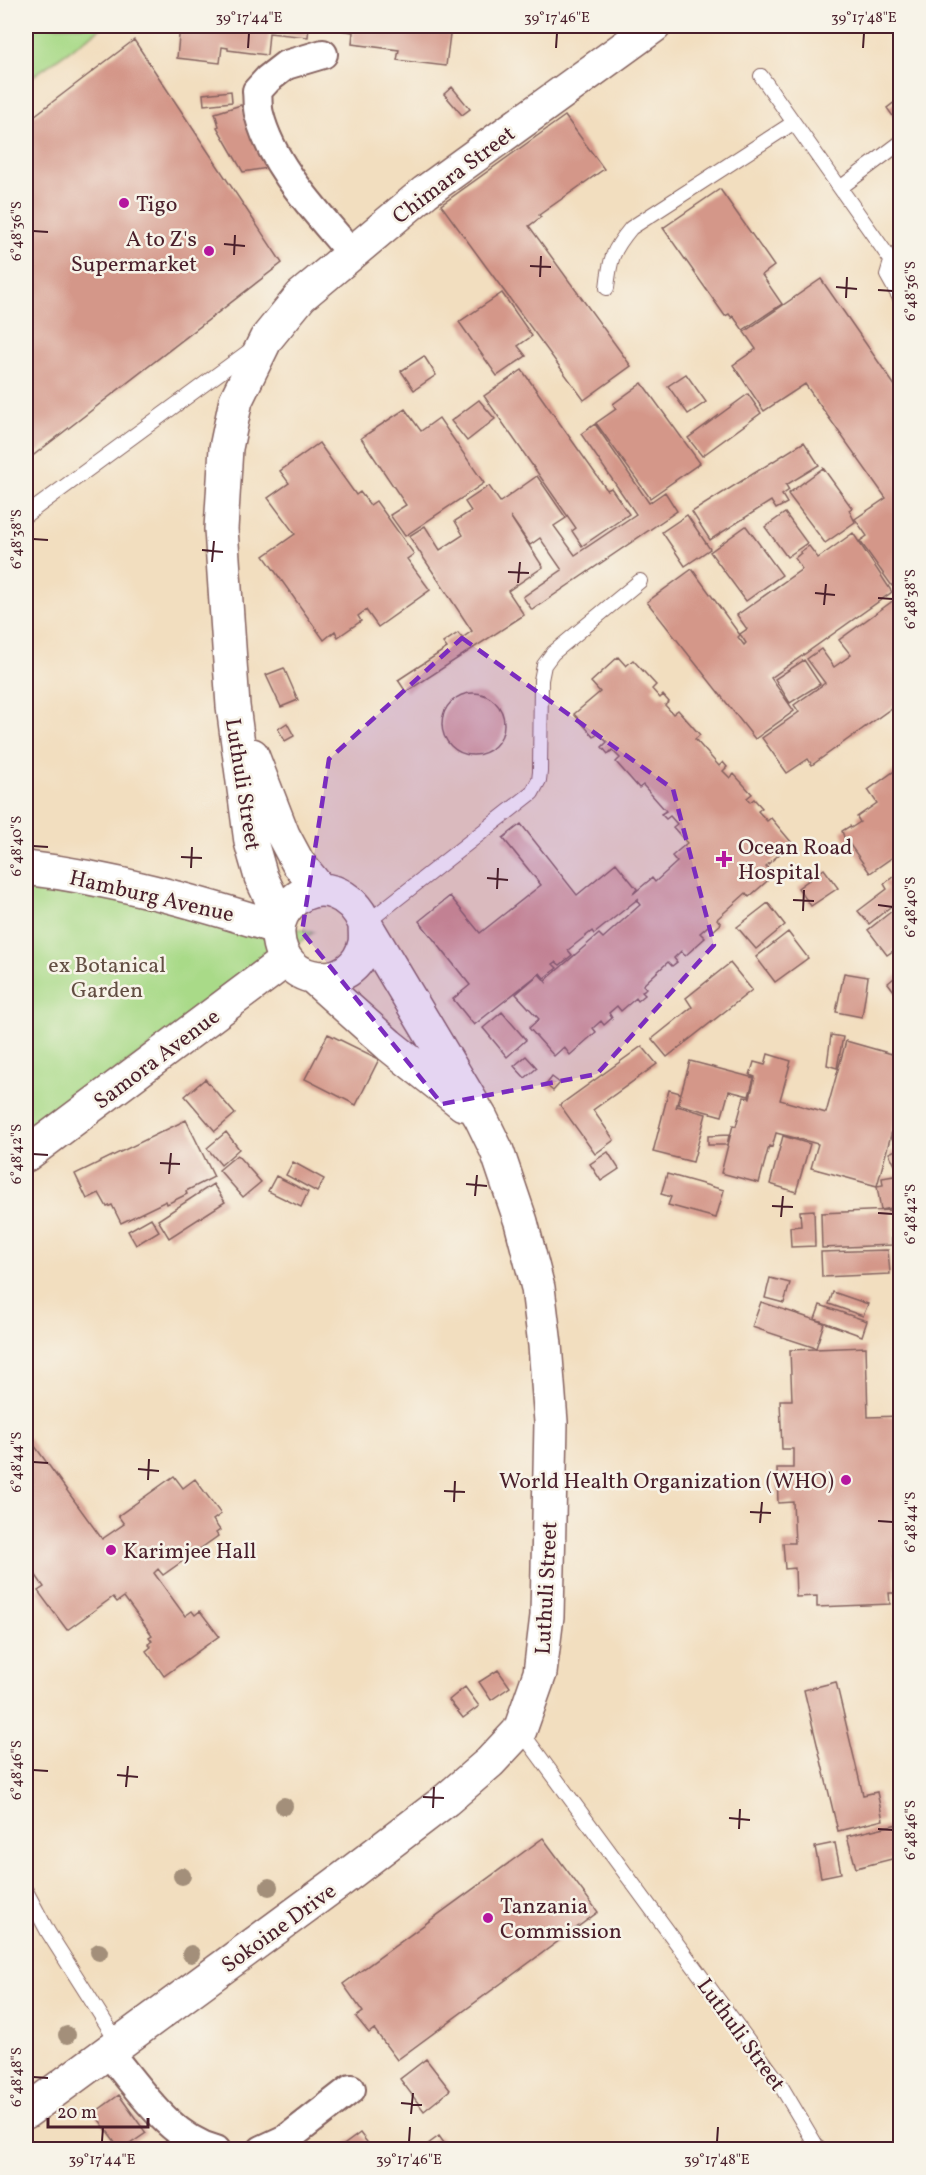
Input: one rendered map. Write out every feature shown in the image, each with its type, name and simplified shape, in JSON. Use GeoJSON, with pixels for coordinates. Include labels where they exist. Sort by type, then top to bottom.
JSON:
{"type":"FeatureCollection","features":[{"type":"Feature","properties":{"kind":"street","name":"Chimara Street"},"geometry":{"type":"LineString","coordinates":[[233,706],[221,529],[226,448],[236,400],[266,339],[301,296],[425,192],[654,26]]}},
{"type":"Feature","properties":{"kind":"street"},"geometry":{"type":"LineString","coordinates":[[323,54],[286,65],[268,79],[257,91],[258,113],[271,148],[306,199],[352,254]]}},
{"type":"Feature","properties":{"kind":"street","name":"Luthuli Street"},"geometry":{"type":"LineString","coordinates":[[233,706],[283,835],[298,863],[320,890]]}},
{"type":"Feature","properties":{"kind":"street","name":"Luthuli Street"},"geometry":{"type":"LineString","coordinates":[[233,706],[251,842],[261,877],[279,923]]}},
{"type":"Feature","properties":{"kind":"street","name":"Hamburg Avenue"},"geometry":{"type":"LineString","coordinates":[[26,868],[110,882],[279,923]]}},
{"type":"Feature","properties":{"kind":"street"},"geometry":{"type":"LineString","coordinates":[[320,890],[335,892],[348,899],[359,910],[365,924],[365,942],[360,957],[348,970],[332,977],[314,978],[298,972],[286,960],[279,945],[279,923],[287,907],[296,898],[307,892],[320,890]]}},
{"type":"Feature","properties":{"kind":"street","name":"Luthuli Street"},"geometry":{"type":"LineString","coordinates":[[365,924],[481,1118],[497,1151],[521,1222],[538,1288],[551,1422],[547,1616],[540,1673],[520,1730]]}},
{"type":"Feature","properties":{"kind":"street","name":"Samora Avenue"},"geometry":{"type":"LineString","coordinates":[[26,1155],[286,960]]}},
{"type":"Feature","properties":{"kind":"street","name":"Luthuli Street"},"geometry":{"type":"LineString","coordinates":[[314,978],[389,1045],[481,1118]]}},
{"type":"Feature","properties":{"kind":"street","name":"Sokoine Drive"},"geometry":{"type":"LineString","coordinates":[[26,2112],[446,1800],[490,1762],[520,1730]]}},
{"type":"Feature","properties":{"kind":"street"},"geometry":{"type":"LineString","coordinates":[[114,2048],[146,2098],[175,2127],[203,2146],[216,2150]]}},
{"type":"Feature","properties":{"kind":"street"},"geometry":{"type":"LineString","coordinates":[[262,2150],[288,2138],[351,2089]]}},
{"type":"Feature","properties":{"kind":"lane"},"geometry":{"type":"LineString","coordinates":[[761,76],[840,188],[897,260],[890,265],[887,275],[900,298]]}},
{"type":"Feature","properties":{"kind":"lane"},"geometry":{"type":"LineString","coordinates":[[607,288],[609,262],[616,246],[631,228],[793,123]]}},
{"type":"Feature","properties":{"kind":"lane"},"geometry":{"type":"LineString","coordinates":[[840,188],[900,143]]}},
{"type":"Feature","properties":{"kind":"lane","name":"Chimara Street"},"geometry":{"type":"LineString","coordinates":[[26,515],[266,339]]}},
{"type":"Feature","properties":{"kind":"lane"},"geometry":{"type":"LineString","coordinates":[[365,924],[532,793],[539,780],[540,772],[541,680],[544,665],[553,653],[639,581]]}},
{"type":"Feature","properties":{"kind":"lane","name":"Luthuli Street"},"geometry":{"type":"LineString","coordinates":[[520,1730],[778,2081],[819,2150]]}},
{"type":"Feature","properties":{"kind":"lane"},"geometry":{"type":"LineString","coordinates":[[26,1891],[114,2048]]}},
{"type":"Feature","properties":{"kind":"highlighted area"},"geometry":{"type":"Polygon","coordinates":[[[462,638],[673,789],[714,945],[597,1074],[442,1104],[302,932],[329,759],[462,638]]]}},
{"type":"Feature","properties":{"kind":"green space"},"geometry":{"type":"Polygon","coordinates":[[[26,26],[104,26],[26,81],[26,26]]]}},
{"type":"Feature","properties":{"kind":"green space","name":"ex Botanical Garden"},"geometry":{"type":"Polygon","coordinates":[[[26,879],[48,882],[314,932],[26,1134],[26,879]]]}},
{"type":"Feature","properties":{"kind":"building"},"geometry":{"type":"Polygon","coordinates":[[[180,26],[309,26],[308,37],[269,33],[267,55],[228,50],[222,47],[220,63],[177,58],[180,26]]]}},
{"type":"Feature","properties":{"kind":"building"},"geometry":{"type":"Polygon","coordinates":[[[314,26],[451,26],[446,66],[397,60],[399,50],[352,44],[353,32],[314,26]]]}},
{"type":"Feature","properties":{"kind":"building"},"geometry":{"type":"Polygon","coordinates":[[[134,40],[282,263],[26,461],[26,122],[134,40]]]}},
{"type":"Feature","properties":{"kind":"building"},"geometry":{"type":"Polygon","coordinates":[[[452,87],[470,109],[462,115],[444,94],[452,87]]]}},
{"type":"Feature","properties":{"kind":"building"},"geometry":{"type":"Polygon","coordinates":[[[231,91],[232,102],[204,105],[203,94],[231,91]]]}},
{"type":"Feature","properties":{"kind":"building"},"geometry":{"type":"Polygon","coordinates":[[[900,98],[900,126],[887,108],[900,98]]]}},
{"type":"Feature","properties":{"kind":"building"},"geometry":{"type":"Polygon","coordinates":[[[241,105],[268,168],[243,172],[217,127],[219,126],[215,113],[241,105]]]}},
{"type":"Feature","properties":{"kind":"building"},"geometry":{"type":"Polygon","coordinates":[[[565,116],[604,169],[539,215],[541,217],[529,226],[631,366],[584,400],[441,205],[565,116]]]}},
{"type":"Feature","properties":{"kind":"building"},"geometry":{"type":"Polygon","coordinates":[[[720,189],[774,266],[762,275],[782,304],[743,330],[733,316],[732,318],[729,314],[725,316],[663,228],[720,189]]]}},
{"type":"Feature","properties":{"kind":"building"},"geometry":{"type":"Polygon","coordinates":[[[821,279],[900,393],[900,580],[892,586],[860,541],[867,536],[855,519],[886,498],[805,384],[764,411],[733,365],[756,349],[744,332],[821,279]]]}},
{"type":"Feature","properties":{"kind":"building"},"geometry":{"type":"Polygon","coordinates":[[[502,293],[532,336],[518,346],[526,356],[497,376],[459,322],[502,293]]]}},
{"type":"Feature","properties":{"kind":"building"},"geometry":{"type":"Polygon","coordinates":[[[424,356],[436,375],[414,390],[401,371],[424,356]]]}},
{"type":"Feature","properties":{"kind":"building"},"geometry":{"type":"Polygon","coordinates":[[[522,370],[607,490],[611,488],[629,514],[582,546],[572,531],[576,528],[484,396],[522,370]]]}},
{"type":"Feature","properties":{"kind":"building"},"geometry":{"type":"Polygon","coordinates":[[[686,374],[706,402],[688,414],[668,386],[686,374]]]}},
{"type":"Feature","properties":{"kind":"building"},"geometry":{"type":"Polygon","coordinates":[[[642,383],[700,463],[650,498],[596,423],[616,409],[613,404],[642,383]]]}},
{"type":"Feature","properties":{"kind":"building"},"geometry":{"type":"Polygon","coordinates":[[[748,394],[761,413],[702,456],[688,438],[748,394]]]}},
{"type":"Feature","properties":{"kind":"building"},"geometry":{"type":"Polygon","coordinates":[[[479,400],[495,419],[467,441],[451,421],[479,400]]]}},
{"type":"Feature","properties":{"kind":"building"},"geometry":{"type":"Polygon","coordinates":[[[405,409],[421,431],[439,418],[484,483],[405,536],[390,515],[406,505],[361,438],[405,409]]]}},
{"type":"Feature","properties":{"kind":"building"},"geometry":{"type":"Polygon","coordinates":[[[595,424],[649,503],[665,492],[677,511],[532,610],[523,597],[562,570],[540,538],[530,545],[510,516],[543,567],[508,591],[524,615],[406,692],[398,680],[447,648],[443,643],[458,633],[462,638],[472,631],[409,536],[425,526],[440,550],[463,535],[455,521],[471,511],[465,502],[489,486],[500,502],[537,476],[566,518],[554,526],[575,555],[636,514],[581,434],[595,424]]]}},
{"type":"Feature","properties":{"kind":"building"},"geometry":{"type":"Polygon","coordinates":[[[804,442],[819,465],[786,485],[789,490],[782,495],[787,503],[776,509],[771,501],[710,540],[692,512],[804,442]]]}},
{"type":"Feature","properties":{"kind":"building"},"geometry":{"type":"Polygon","coordinates":[[[319,443],[356,495],[360,492],[370,505],[376,501],[414,554],[407,559],[430,590],[378,627],[366,610],[358,616],[361,621],[338,637],[335,631],[324,640],[264,556],[295,534],[268,498],[289,483],[280,471],[319,443]]]}},
{"type":"Feature","properties":{"kind":"building"},"geometry":{"type":"Polygon","coordinates":[[[823,468],[852,508],[849,510],[855,522],[825,543],[788,494],[823,468]]]}},
{"type":"Feature","properties":{"kind":"building"},"geometry":{"type":"Polygon","coordinates":[[[785,513],[807,543],[787,557],[765,527],[785,513]]]}},
{"type":"Feature","properties":{"kind":"building"},"geometry":{"type":"Polygon","coordinates":[[[687,515],[710,549],[685,566],[662,532],[687,515]]]}},
{"type":"Feature","properties":{"kind":"building"},"geometry":{"type":"Polygon","coordinates":[[[746,526],[782,575],[746,601],[710,552],[746,526]]]}},
{"type":"Feature","properties":{"kind":"building"},"geometry":{"type":"Polygon","coordinates":[[[853,533],[892,592],[771,678],[794,711],[755,739],[647,602],[692,569],[740,635],[738,637],[744,645],[746,643],[740,634],[747,629],[737,615],[802,569],[795,558],[800,552],[809,546],[818,558],[853,533]]]}},
{"type":"Feature","properties":{"kind":"building"},"geometry":{"type":"Polygon","coordinates":[[[894,600],[900,609],[900,702],[812,765],[808,759],[787,773],[762,738],[799,712],[794,705],[825,683],[807,659],[821,649],[834,667],[851,655],[839,640],[894,600]]]}},
{"type":"Feature","properties":{"kind":"building","name":"Ocean Road Hospital"},"geometry":{"type":"Polygon","coordinates":[[[618,657],[626,666],[633,660],[656,685],[652,689],[660,698],[663,695],[669,702],[665,705],[673,714],[678,710],[700,735],[695,739],[719,766],[723,762],[727,767],[723,771],[730,778],[734,774],[752,794],[747,798],[750,802],[754,799],[762,808],[758,811],[767,821],[771,818],[792,843],[766,866],[774,875],[749,897],[746,893],[717,919],[721,924],[713,931],[708,926],[700,933],[705,938],[685,956],[681,951],[674,958],[677,962],[672,966],[668,962],[643,985],[646,988],[642,992],[645,995],[638,1001],[636,998],[621,1011],[617,1006],[609,1013],[612,1018],[604,1025],[601,1021],[593,1028],[596,1032],[570,1055],[564,1047],[554,1056],[529,1028],[539,1019],[516,994],[539,974],[546,982],[599,934],[603,938],[640,905],[637,901],[639,898],[594,934],[592,931],[568,950],[572,955],[560,965],[556,962],[553,964],[557,968],[544,978],[540,973],[474,1025],[453,999],[470,985],[419,921],[450,896],[480,933],[541,885],[503,838],[521,824],[577,895],[616,863],[637,889],[633,894],[652,878],[655,882],[677,862],[672,856],[687,843],[673,827],[677,824],[670,816],[666,819],[661,814],[666,811],[643,785],[639,788],[616,762],[620,758],[612,750],[608,754],[602,747],[607,742],[598,733],[594,737],[574,714],[600,692],[591,682],[618,657]]]}},
{"type":"Feature","properties":{"kind":"building"},"geometry":{"type":"Polygon","coordinates":[[[804,660],[820,684],[790,703],[775,679],[804,660]]]}},
{"type":"Feature","properties":{"kind":"building"},"geometry":{"type":"Polygon","coordinates":[[[284,668],[298,700],[281,707],[266,675],[284,668]]]}},
{"type":"Feature","properties":{"kind":"building"},"geometry":{"type":"Polygon","coordinates":[[[473,693],[485,695],[495,702],[502,712],[504,724],[502,736],[495,746],[485,753],[473,755],[461,753],[451,746],[444,736],[442,724],[444,712],[451,702],[461,695],[473,693]]]}},
{"type":"Feature","properties":{"kind":"building"},"geometry":{"type":"Polygon","coordinates":[[[287,723],[294,736],[285,741],[278,729],[287,723]]]}},
{"type":"Feature","properties":{"kind":"building"},"geometry":{"type":"Polygon","coordinates":[[[900,767],[900,852],[870,873],[848,842],[846,843],[842,831],[860,822],[857,817],[877,803],[868,790],[900,767]]]}},
{"type":"Feature","properties":{"kind":"building"},"geometry":{"type":"Polygon","coordinates":[[[824,869],[838,888],[811,906],[798,888],[824,869]]]}},
{"type":"Feature","properties":{"kind":"building"},"geometry":{"type":"Polygon","coordinates":[[[900,871],[900,899],[869,924],[858,911],[887,889],[884,884],[900,871]]]}},
{"type":"Feature","properties":{"kind":"building"},"geometry":{"type":"Polygon","coordinates":[[[900,902],[900,946],[887,955],[868,930],[900,902]]]}},
{"type":"Feature","properties":{"kind":"building"},"geometry":{"type":"Polygon","coordinates":[[[768,903],[785,925],[756,949],[737,927],[768,903]]]}},
{"type":"Feature","properties":{"kind":"building"},"geometry":{"type":"Polygon","coordinates":[[[788,932],[808,958],[775,982],[756,957],[788,932]]]}},
{"type":"Feature","properties":{"kind":"building"},"geometry":{"type":"Polygon","coordinates":[[[730,963],[752,990],[667,1057],[652,1039],[692,1007],[686,998],[730,963]]]}},
{"type":"Feature","properties":{"kind":"building"},"geometry":{"type":"Polygon","coordinates":[[[844,973],[868,977],[862,1017],[836,1012],[844,973]]]}},
{"type":"Feature","properties":{"kind":"building"},"geometry":{"type":"Polygon","coordinates":[[[900,973],[900,999],[888,983],[900,973]]]}},
{"type":"Feature","properties":{"kind":"building"},"geometry":{"type":"Polygon","coordinates":[[[502,1012],[526,1040],[507,1057],[483,1028],[502,1012]]]}},
{"type":"Feature","properties":{"kind":"building"},"geometry":{"type":"Polygon","coordinates":[[[328,1034],[379,1059],[356,1105],[305,1079],[328,1034]]]}},
{"type":"Feature","properties":{"kind":"building"},"geometry":{"type":"Polygon","coordinates":[[[831,1035],[843,1037],[837,1068],[827,1065],[831,1035]]]}},
{"type":"Feature","properties":{"kind":"building"},"geometry":{"type":"Polygon","coordinates":[[[846,1041],[892,1054],[894,1048],[900,1050],[900,1102],[877,1186],[811,1168],[818,1144],[776,1133],[772,1147],[769,1146],[759,1183],[721,1173],[733,1125],[736,1126],[744,1097],[750,1098],[755,1077],[750,1075],[754,1062],[765,1065],[768,1054],[791,1061],[780,1100],[826,1113],[846,1041]]]}},
{"type":"Feature","properties":{"kind":"building"},"geometry":{"type":"Polygon","coordinates":[[[642,1046],[657,1064],[593,1110],[614,1140],[595,1154],[560,1105],[642,1046]]]}},
{"type":"Feature","properties":{"kind":"building"},"geometry":{"type":"Polygon","coordinates":[[[526,1056],[537,1068],[525,1078],[514,1066],[526,1056]]]}},
{"type":"Feature","properties":{"kind":"building"},"geometry":{"type":"Polygon","coordinates":[[[690,1061],[754,1078],[749,1096],[729,1091],[722,1116],[678,1104],[690,1061]]]}},
{"type":"Feature","properties":{"kind":"building"},"geometry":{"type":"Polygon","coordinates":[[[552,1077],[560,1083],[553,1091],[546,1085],[552,1077]]]}},
{"type":"Feature","properties":{"kind":"building"},"geometry":{"type":"Polygon","coordinates":[[[205,1079],[235,1114],[215,1131],[185,1096],[205,1079]]]}},
{"type":"Feature","properties":{"kind":"building"},"geometry":{"type":"Polygon","coordinates":[[[669,1090],[680,1093],[676,1108],[677,1106],[706,1114],[693,1162],[653,1152],[669,1090]]]}},
{"type":"Feature","properties":{"kind":"building"},"geometry":{"type":"Polygon","coordinates":[[[186,1120],[214,1177],[186,1191],[187,1194],[167,1204],[166,1201],[121,1223],[112,1205],[107,1207],[99,1193],[87,1199],[75,1174],[186,1120]]]}},
{"type":"Feature","properties":{"kind":"building"},"geometry":{"type":"Polygon","coordinates":[[[226,1132],[239,1149],[221,1165],[207,1148],[226,1132]]]}},
{"type":"Feature","properties":{"kind":"building"},"geometry":{"type":"Polygon","coordinates":[[[900,1134],[900,1165],[896,1167],[889,1153],[898,1149],[892,1138],[900,1134]]]}},
{"type":"Feature","properties":{"kind":"building"},"geometry":{"type":"Polygon","coordinates":[[[729,1135],[727,1145],[708,1145],[708,1136],[729,1135]]]}},
{"type":"Feature","properties":{"kind":"building"},"geometry":{"type":"Polygon","coordinates":[[[783,1136],[810,1144],[796,1192],[770,1184],[783,1136]]]}},
{"type":"Feature","properties":{"kind":"building"},"geometry":{"type":"Polygon","coordinates":[[[608,1152],[619,1169],[601,1181],[590,1164],[608,1152]]]}},
{"type":"Feature","properties":{"kind":"building"},"geometry":{"type":"Polygon","coordinates":[[[237,1155],[261,1182],[243,1197],[219,1170],[237,1155]]]}},
{"type":"Feature","properties":{"kind":"building"},"geometry":{"type":"Polygon","coordinates":[[[293,1162],[324,1179],[317,1192],[286,1175],[293,1162]]]}},
{"type":"Feature","properties":{"kind":"building"},"geometry":{"type":"Polygon","coordinates":[[[667,1174],[724,1190],[716,1218],[668,1205],[671,1197],[661,1194],[667,1174]]]}},
{"type":"Feature","properties":{"kind":"building"},"geometry":{"type":"Polygon","coordinates":[[[900,1175],[900,1212],[893,1213],[891,1208],[881,1210],[877,1186],[883,1185],[882,1178],[900,1175]]]}},
{"type":"Feature","properties":{"kind":"building"},"geometry":{"type":"Polygon","coordinates":[[[276,1176],[308,1192],[301,1207],[268,1191],[276,1176]]]}},
{"type":"Feature","properties":{"kind":"building"},"geometry":{"type":"Polygon","coordinates":[[[213,1184],[225,1202],[169,1238],[158,1220],[213,1184]]]}},
{"type":"Feature","properties":{"kind":"building"},"geometry":{"type":"Polygon","coordinates":[[[814,1210],[815,1246],[791,1247],[790,1227],[801,1226],[800,1211],[814,1210]]]}},
{"type":"Feature","properties":{"kind":"building"},"geometry":{"type":"Polygon","coordinates":[[[891,1210],[892,1245],[822,1248],[821,1213],[891,1210]]]}},
{"type":"Feature","properties":{"kind":"building"},"geometry":{"type":"Polygon","coordinates":[[[151,1218],[159,1231],[136,1245],[128,1231],[151,1218]]]}},
{"type":"Feature","properties":{"kind":"building"},"geometry":{"type":"Polygon","coordinates":[[[888,1250],[890,1274],[822,1277],[821,1252],[888,1250]]]}},
{"type":"Feature","properties":{"kind":"building"},"geometry":{"type":"Polygon","coordinates":[[[770,1278],[790,1283],[784,1303],[765,1298],[770,1278]]]}},
{"type":"Feature","properties":{"kind":"building"},"geometry":{"type":"Polygon","coordinates":[[[833,1292],[868,1304],[863,1316],[829,1304],[833,1292]]]}},
{"type":"Feature","properties":{"kind":"building"},"geometry":{"type":"Polygon","coordinates":[[[761,1302],[824,1323],[816,1348],[752,1327],[761,1302]]]}},
{"type":"Feature","properties":{"kind":"building"},"geometry":{"type":"Polygon","coordinates":[[[820,1305],[867,1321],[862,1336],[815,1319],[820,1305]]]}},
{"type":"Feature","properties":{"kind":"building"},"geometry":{"type":"Polygon","coordinates":[[[866,1347],[868,1417],[900,1416],[900,1555],[894,1555],[895,1593],[889,1593],[890,1604],[817,1607],[817,1596],[796,1597],[795,1568],[785,1569],[783,1543],[795,1543],[793,1502],[778,1503],[777,1468],[793,1468],[793,1449],[782,1449],[780,1400],[792,1400],[790,1350],[866,1347]]]}},
{"type":"Feature","properties":{"kind":"building","name":"Karimjee Hall"},"geometry":{"type":"Polygon","coordinates":[[[29,1438],[102,1539],[124,1524],[118,1516],[174,1476],[183,1488],[195,1479],[221,1514],[213,1520],[220,1530],[216,1533],[218,1536],[163,1575],[158,1569],[154,1573],[185,1616],[192,1611],[195,1615],[200,1611],[219,1636],[164,1676],[146,1651],[151,1647],[148,1644],[152,1641],[149,1637],[152,1635],[124,1597],[117,1602],[113,1597],[67,1630],[38,1591],[44,1587],[26,1561],[26,1440],[29,1438]]]}},
{"type":"Feature","properties":{"kind":"building"},"geometry":{"type":"Polygon","coordinates":[[[498,1670],[510,1687],[491,1700],[479,1682],[498,1670]]]}},
{"type":"Feature","properties":{"kind":"building"},"geometry":{"type":"Polygon","coordinates":[[[836,1682],[863,1795],[877,1792],[883,1820],[838,1831],[804,1690],[836,1682]]]}},
{"type":"Feature","properties":{"kind":"building"},"geometry":{"type":"Polygon","coordinates":[[[465,1687],[479,1706],[463,1718],[449,1700],[465,1687]]]}},
{"type":"Feature","properties":{"kind":"building"},"geometry":{"type":"Polygon","coordinates":[[[898,1824],[900,1857],[856,1868],[847,1836],[898,1824]]]}},
{"type":"Feature","properties":{"kind":"building"},"geometry":{"type":"Polygon","coordinates":[[[543,1838],[598,1912],[397,2060],[374,2029],[369,2033],[356,2017],[363,2012],[343,1984],[543,1838]]]}},
{"type":"Feature","properties":{"kind":"building"},"geometry":{"type":"Polygon","coordinates":[[[835,1843],[841,1873],[821,1877],[815,1847],[835,1843]]]}},
{"type":"Feature","properties":{"kind":"building"},"geometry":{"type":"Polygon","coordinates":[[[426,2059],[450,2090],[424,2111],[400,2079],[426,2059]]]}},
{"type":"Feature","properties":{"kind":"building"},"geometry":{"type":"Polygon","coordinates":[[[119,2095],[146,2133],[121,2150],[94,2113],[119,2095]]]}},
{"type":"Feature","properties":{"kind":"building"},"geometry":{"type":"Polygon","coordinates":[[[360,2133],[373,2150],[337,2150],[360,2133]]]}},
{"type":"Feature","properties":{"kind":"building"},"geometry":{"type":"Polygon","coordinates":[[[439,2136],[449,2150],[420,2150],[439,2136]]]}},
{"type":"Feature","properties":{"kind":"place","name":"Tigo"},"geometry":{"type":"Point","coordinates":[124,203]}},
{"type":"Feature","properties":{"kind":"place","name":"A to Z's Supermarket"},"geometry":{"type":"Point","coordinates":[209,251]}},
{"type":"Feature","properties":{"kind":"place","name":"Ocean Road Hospital"},"geometry":{"type":"Point","coordinates":[724,859]}},
{"type":"Feature","properties":{"kind":"place","name":"World Health Organization (WHO)"},"geometry":{"type":"Point","coordinates":[846,1480]}},
{"type":"Feature","properties":{"kind":"place","name":"Karimjee Hall"},"geometry":{"type":"Point","coordinates":[111,1550]}},
{"type":"Feature","properties":{"kind":"place","name":"Tanzania Commission"},"geometry":{"type":"Point","coordinates":[488,1918]}}]}
